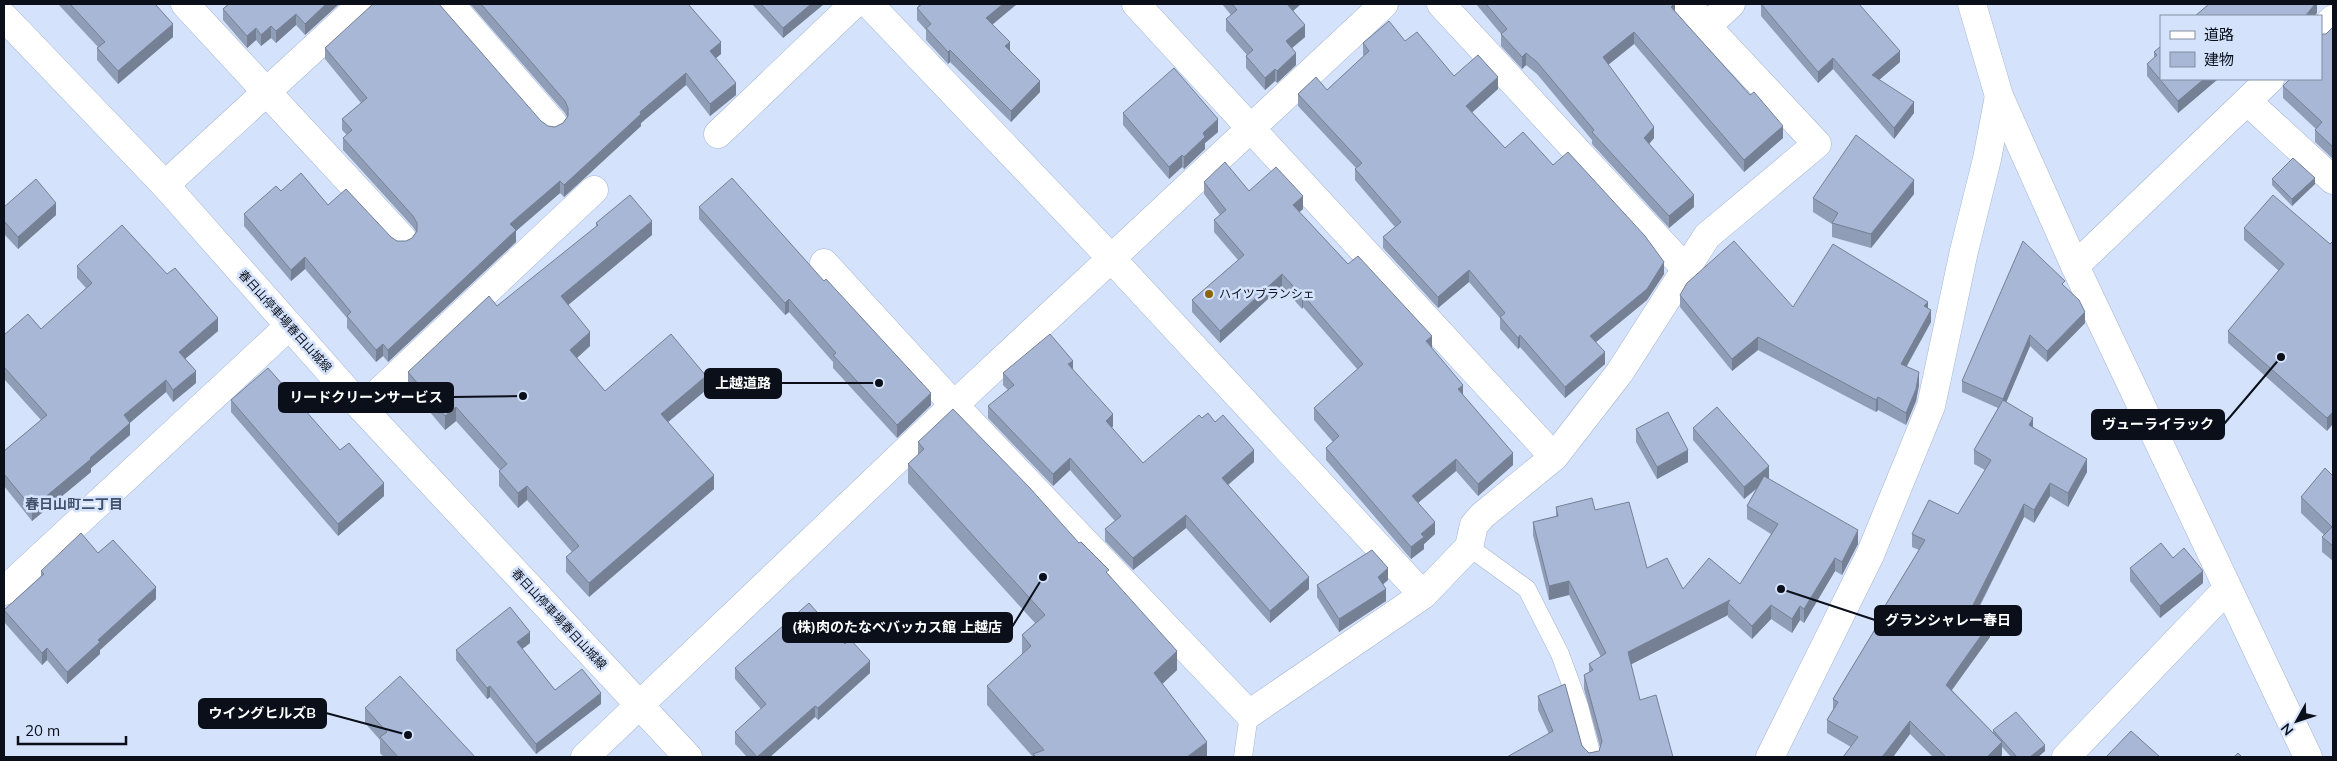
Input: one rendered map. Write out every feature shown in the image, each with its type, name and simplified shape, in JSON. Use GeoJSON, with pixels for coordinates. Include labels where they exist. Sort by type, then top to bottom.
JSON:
{"type":"FeatureCollection","features":[{"type":"Feature","properties":{"kind":"street"},"geometry":{"type":"LineString","coordinates":[[185,4],[402,238]]}},
{"type":"Feature","properties":{"kind":"street"},"geometry":{"type":"LineString","coordinates":[[165,185],[362,4]]}},
{"type":"Feature","properties":{"kind":"street"},"geometry":{"type":"LineString","coordinates":[[450,4],[552,123]]}},
{"type":"Feature","properties":{"kind":"street"},"geometry":{"type":"LineString","coordinates":[[718,134],[854,4]]}},
{"type":"Feature","properties":{"kind":"street"},"geometry":{"type":"LineString","coordinates":[[869,4],[1110,257],[1423,595]]}},
{"type":"Feature","properties":{"kind":"street"},"geometry":{"type":"LineString","coordinates":[[1136,4],[1554,457]]}},
{"type":"Feature","properties":{"kind":"street"},"geometry":{"type":"LineString","coordinates":[[585,757],[1110,257],[1252,129],[1384,4]]}},
{"type":"Feature","properties":{"kind":"street"},"geometry":{"type":"LineString","coordinates":[[1441,4],[1686,269]]}},
{"type":"Feature","properties":{"kind":"street"},"geometry":{"type":"LineString","coordinates":[[824,263],[954,405],[1249,714],[1423,595],[1469,547],[1474,525],[1483,515],[1554,457],[1620,372],[1707,236],[1817,144],[1686,4]]}},
{"type":"Feature","properties":{"kind":"street"},"geometry":{"type":"LineString","coordinates":[[1707,26],[1731,4]]}},
{"type":"Feature","properties":{"kind":"street"},"geometry":{"type":"LineString","coordinates":[[1972,4],[1998,96],[2075,266],[2308,757]]}},
{"type":"Feature","properties":{"kind":"street","name":"春日山停車場春日山城線"},"geometry":{"type":"LineString","coordinates":[[4,17],[165,185],[362,408],[688,757]]}},
{"type":"Feature","properties":{"kind":"street"},"geometry":{"type":"LineString","coordinates":[[2322,30],[2333,19]]}},
{"type":"Feature","properties":{"kind":"street"},"geometry":{"type":"LineString","coordinates":[[2075,266],[2269,80]]}},
{"type":"Feature","properties":{"kind":"street"},"geometry":{"type":"LineString","coordinates":[[1770,757],[1870,555],[1931,406],[1964,251],[1987,159],[1998,96]]}},
{"type":"Feature","properties":{"kind":"street"},"geometry":{"type":"LineString","coordinates":[[2247,101],[2333,180]]}},
{"type":"Feature","properties":{"kind":"street"},"geometry":{"type":"LineString","coordinates":[[362,408],[594,190]]}},
{"type":"Feature","properties":{"kind":"street"},"geometry":{"type":"LineString","coordinates":[[4,591],[289,326]]}},
{"type":"Feature","properties":{"kind":"street"},"geometry":{"type":"LineString","coordinates":[[2066,757],[2227,589]]}},
{"type":"Feature","properties":{"kind":"lane"},"geometry":{"type":"LineString","coordinates":[[1469,547],[1527,589],[1560,654],[1579,706],[1592,757]]}},
{"type":"Feature","properties":{"kind":"lane"},"geometry":{"type":"LineString","coordinates":[[1243,757],[1249,714]]}},
{"type":"Feature","properties":{"kind":"building"},"geometry":{"type":"Polygon","coordinates":[[[70,4],[155,4],[173,24],[118,71],[97,48],[105,42],[70,4]]]}},
{"type":"Feature","properties":{"kind":"building"},"geometry":{"type":"Polygon","coordinates":[[[229,4],[326,4],[305,24],[296,14],[276,31],[271,26],[261,35],[256,28],[247,36],[223,9],[229,4]]]}},
{"type":"Feature","properties":{"kind":"building"},"geometry":{"type":"Polygon","coordinates":[[[373,4],[439,4],[541,121],[548,126],[555,127],[563,123],[568,116],[568,108],[565,101],[481,4],[688,4],[721,42],[710,51],[736,83],[710,104],[686,73],[640,112],[641,114],[564,185],[560,181],[510,224],[516,230],[388,350],[383,344],[376,350],[347,316],[351,312],[305,257],[291,270],[244,214],[276,186],[281,191],[301,173],[328,205],[346,189],[397,241],[406,241],[412,238],[417,231],[417,223],[413,216],[343,138],[352,130],[342,119],[367,98],[325,48],[373,4]]]}},
{"type":"Feature","properties":{"kind":"building"},"geometry":{"type":"Polygon","coordinates":[[[761,4],[811,4],[783,28],[761,4]]]}},
{"type":"Feature","properties":{"kind":"building"},"geometry":{"type":"Polygon","coordinates":[[[922,4],[1003,4],[986,18],[1010,42],[1005,46],[1040,81],[1011,111],[950,50],[948,52],[926,28],[931,24],[917,8],[922,4]]]}},
{"type":"Feature","properties":{"kind":"building"},"geometry":{"type":"Polygon","coordinates":[[[1232,4],[1287,4],[1305,25],[1286,41],[1296,53],[1277,71],[1275,69],[1265,78],[1246,56],[1253,50],[1226,19],[1237,10],[1232,4]]]}},
{"type":"Feature","properties":{"kind":"building"},"geometry":{"type":"Polygon","coordinates":[[[1486,4],[1674,4],[1671,7],[1750,95],[1754,92],[1783,126],[1744,160],[1634,32],[1603,57],[1654,127],[1644,138],[1694,195],[1669,216],[1592,132],[1594,130],[1537,62],[1526,53],[1522,57],[1501,34],[1507,29],[1486,4]]]}},
{"type":"Feature","properties":{"kind":"building"},"geometry":{"type":"Polygon","coordinates":[[[1761,4],[1859,4],[1900,51],[1872,75],[1914,102],[1894,128],[1833,58],[1818,72],[1761,4]]]}},
{"type":"Feature","properties":{"kind":"building"},"geometry":{"type":"Polygon","coordinates":[[[2209,4],[2315,4],[2306,15],[2196,15],[2209,4]]]}},
{"type":"Feature","properties":{"kind":"building"},"geometry":{"type":"Polygon","coordinates":[[[1389,21],[1405,41],[1417,32],[1454,76],[1478,55],[1498,77],[1466,106],[1505,148],[1523,132],[1553,165],[1568,152],[1645,236],[1664,262],[1647,289],[1590,336],[1605,352],[1565,387],[1520,335],[1518,338],[1500,317],[1505,313],[1469,270],[1438,297],[1383,237],[1401,222],[1355,169],[1362,163],[1298,94],[1316,77],[1327,90],[1369,51],[1363,43],[1389,21]]]}},
{"type":"Feature","properties":{"kind":"building"},"geometry":{"type":"Polygon","coordinates":[[[2333,27],[2333,147],[2315,130],[2322,122],[2283,86],[2289,80],[2322,80],[2322,34],[2326,34],[2333,27]]]}},
{"type":"Feature","properties":{"kind":"building"},"geometry":{"type":"Polygon","coordinates":[[[2160,47],[2160,80],[2147,64],[2157,55],[2154,52],[2160,47]]]}},
{"type":"Feature","properties":{"kind":"building"},"geometry":{"type":"Polygon","coordinates":[[[1174,68],[1218,119],[1203,133],[1205,137],[1184,157],[1182,155],[1169,167],[1123,113],[1174,68]]]}},
{"type":"Feature","properties":{"kind":"building"},"geometry":{"type":"Polygon","coordinates":[[[2160,80],[2203,80],[2178,101],[2160,80]]]}},
{"type":"Feature","properties":{"kind":"building"},"geometry":{"type":"Polygon","coordinates":[[[1856,135],[1914,180],[1871,234],[1832,223],[1838,213],[1813,198],[1856,135]]]}},
{"type":"Feature","properties":{"kind":"building"},"geometry":{"type":"Polygon","coordinates":[[[2293,158],[2315,178],[2292,199],[2272,179],[2293,158]]]}},
{"type":"Feature","properties":{"kind":"building"},"geometry":{"type":"Polygon","coordinates":[[[1225,162],[1249,191],[1276,167],[1303,196],[1293,205],[1348,264],[1358,256],[1432,336],[1426,341],[1463,385],[1458,389],[1513,453],[1478,484],[1456,459],[1412,496],[1435,522],[1421,534],[1424,537],[1411,547],[1326,448],[1339,436],[1314,408],[1363,364],[1303,295],[1282,274],[1220,331],[1192,300],[1244,255],[1214,220],[1226,210],[1204,182],[1225,162]]]}},
{"type":"Feature","properties":{"kind":"building"},"geometry":{"type":"Polygon","coordinates":[[[732,178],[824,281],[826,279],[931,393],[897,425],[833,355],[836,353],[789,299],[785,303],[699,207],[732,178]]]}},
{"type":"Feature","properties":{"kind":"building"},"geometry":{"type":"Polygon","coordinates":[[[36,179],[56,203],[18,237],[4,221],[4,207],[36,179]]]}},
{"type":"Feature","properties":{"kind":"building"},"geometry":{"type":"Polygon","coordinates":[[[630,195],[652,221],[561,296],[590,332],[570,350],[605,391],[671,334],[706,376],[661,414],[714,475],[589,583],[566,557],[579,546],[527,486],[518,493],[499,471],[507,464],[456,407],[445,416],[408,372],[489,296],[497,306],[598,225],[596,223],[630,195]]]}},
{"type":"Feature","properties":{"kind":"building"},"geometry":{"type":"Polygon","coordinates":[[[2273,195],[2330,244],[2333,241],[2333,412],[2327,418],[2228,331],[2284,264],[2244,228],[2273,195]]]}},
{"type":"Feature","properties":{"kind":"building"},"geometry":{"type":"Polygon","coordinates":[[[122,225],[167,274],[175,268],[218,318],[179,352],[196,371],[173,390],[166,380],[124,415],[130,423],[91,459],[32,508],[4,474],[4,451],[47,415],[4,367],[4,335],[28,314],[41,329],[92,283],[77,266],[122,225]]]}},
{"type":"Feature","properties":{"kind":"building"},"geometry":{"type":"Polygon","coordinates":[[[1734,241],[1793,307],[1833,244],[1928,302],[1924,306],[1931,310],[1901,364],[1919,372],[1916,389],[1906,413],[1878,397],[1876,400],[1758,337],[1732,359],[1680,295],[1687,283],[1734,241]]]}},
{"type":"Feature","properties":{"kind":"building"},"geometry":{"type":"Polygon","coordinates":[[[2023,241],[2065,281],[2062,284],[2079,300],[2085,312],[2047,351],[2030,335],[2003,399],[1962,381],[2023,241]]]}},
{"type":"Feature","properties":{"kind":"building"},"geometry":{"type":"Polygon","coordinates":[[[1050,334],[1073,361],[1068,364],[1113,414],[1106,421],[1143,463],[1199,415],[1202,418],[1208,413],[1215,422],[1223,415],[1254,450],[1222,478],[1309,577],[1270,611],[1186,515],[1133,558],[1105,529],[1121,516],[1070,458],[1053,474],[988,406],[1014,385],[1003,373],[1050,334]]]}},
{"type":"Feature","properties":{"kind":"building"},"geometry":{"type":"Polygon","coordinates":[[[268,368],[340,450],[349,443],[384,483],[338,524],[231,400],[268,368]]]}},
{"type":"Feature","properties":{"kind":"building"},"geometry":{"type":"Polygon","coordinates":[[[2003,400],[2033,418],[2029,425],[2087,459],[2068,493],[2050,483],[2034,510],[2024,504],[1970,611],[1990,623],[1946,685],[2002,742],[1987,757],[1946,757],[1910,721],[1882,757],[1843,757],[1858,737],[1827,720],[1838,702],[1833,699],[1880,621],[1877,619],[1925,540],[1912,534],[1929,500],[1958,514],[1991,460],[1974,450],[2003,400]]]}},
{"type":"Feature","properties":{"kind":"building"},"geometry":{"type":"Polygon","coordinates":[[[1717,407],[1769,466],[1744,487],[1693,428],[1717,407]]]}},
{"type":"Feature","properties":{"kind":"building"},"geometry":{"type":"Polygon","coordinates":[[[953,409],[1029,487],[1079,543],[1081,542],[1109,570],[1106,572],[1177,651],[1154,673],[1207,742],[1187,757],[1036,757],[1033,754],[1044,750],[987,686],[1031,646],[1022,635],[1045,615],[908,464],[924,449],[918,442],[953,409]]]}},
{"type":"Feature","properties":{"kind":"building"},"geometry":{"type":"Polygon","coordinates":[[[1668,412],[1688,450],[1657,467],[1636,429],[1668,412]]]}},
{"type":"Feature","properties":{"kind":"building"},"geometry":{"type":"Polygon","coordinates":[[[2325,468],[2333,476],[2333,546],[2322,537],[2332,527],[2301,497],[2325,468]]]}},
{"type":"Feature","properties":{"kind":"building"},"geometry":{"type":"Polygon","coordinates":[[[1764,476],[1858,530],[1842,562],[1835,558],[1804,609],[1800,606],[1792,619],[1771,605],[1752,626],[1728,603],[1730,600],[1628,652],[1640,700],[1656,695],[1673,757],[1507,757],[1553,731],[1538,696],[1565,684],[1582,746],[1589,753],[1599,751],[1602,741],[1584,675],[1593,670],[1589,664],[1606,653],[1569,581],[1549,586],[1533,522],[1558,516],[1556,507],[1592,498],[1595,510],[1629,502],[1647,568],[1667,558],[1683,589],[1709,558],[1740,584],[1778,524],[1747,506],[1764,476]]]}},
{"type":"Feature","properties":{"kind":"building"},"geometry":{"type":"Polygon","coordinates":[[[81,533],[98,553],[113,540],[156,587],[98,640],[100,642],[67,672],[47,648],[42,653],[4,610],[44,574],[41,571],[81,533]]]}},
{"type":"Feature","properties":{"kind":"building"},"geometry":{"type":"Polygon","coordinates":[[[2161,543],[2173,558],[2184,548],[2203,571],[2160,606],[2130,568],[2161,543]]]}},
{"type":"Feature","properties":{"kind":"building"},"geometry":{"type":"Polygon","coordinates":[[[1372,550],[1388,568],[1378,577],[1386,589],[1339,619],[1317,585],[1372,550]]]}},
{"type":"Feature","properties":{"kind":"building"},"geometry":{"type":"Polygon","coordinates":[[[809,603],[845,644],[850,639],[870,661],[818,708],[815,706],[757,757],[735,732],[766,704],[735,668],[809,603]]]}},
{"type":"Feature","properties":{"kind":"building"},"geometry":{"type":"Polygon","coordinates":[[[510,607],[530,632],[517,642],[555,690],[582,669],[601,693],[536,744],[490,686],[487,688],[456,650],[510,607]]]}},
{"type":"Feature","properties":{"kind":"building"},"geometry":{"type":"Polygon","coordinates":[[[400,676],[475,757],[398,757],[380,737],[387,732],[365,708],[400,676]]]}},
{"type":"Feature","properties":{"kind":"building"},"geometry":{"type":"Polygon","coordinates":[[[2016,712],[2045,745],[2030,757],[2017,757],[1993,730],[2016,712]]]}},
{"type":"Feature","properties":{"kind":"building"},"geometry":{"type":"Polygon","coordinates":[[[2131,731],[2160,757],[2106,757],[2131,731]]]}},
{"type":"Feature","properties":{"kind":"building"},"geometry":{"type":"Polygon","coordinates":[[[2238,753],[2242,757],[2234,757],[2238,753]]]}},
{"type":"Feature","properties":{"kind":"place","name":"ハイツブランシェ"},"geometry":{"type":"Point","coordinates":[1209,294]}},
{"type":"Feature","properties":{"kind":"place","name":"ヴューライラック"},"geometry":{"type":"Point","coordinates":[2281,357]}},
{"type":"Feature","properties":{"kind":"place","name":"上越道路"},"geometry":{"type":"Point","coordinates":[879,383]}},
{"type":"Feature","properties":{"kind":"place","name":"リードクリーンサービス"},"geometry":{"type":"Point","coordinates":[523,396]}},
{"type":"Feature","properties":{"kind":"place","name":"(株)肉のたなべバッカス館 上越店"},"geometry":{"type":"Point","coordinates":[1043,577]}},
{"type":"Feature","properties":{"kind":"place","name":"グランシャレー春日"},"geometry":{"type":"Point","coordinates":[1781,589]}},
{"type":"Feature","properties":{"kind":"place","name":"ウイングヒルズB"},"geometry":{"type":"Point","coordinates":[408,735]}},
{"type":"Feature","properties":{"kind":"district","name":"春日山町二丁目"},"geometry":{"type":"Point","coordinates":[74,504]}}]}
